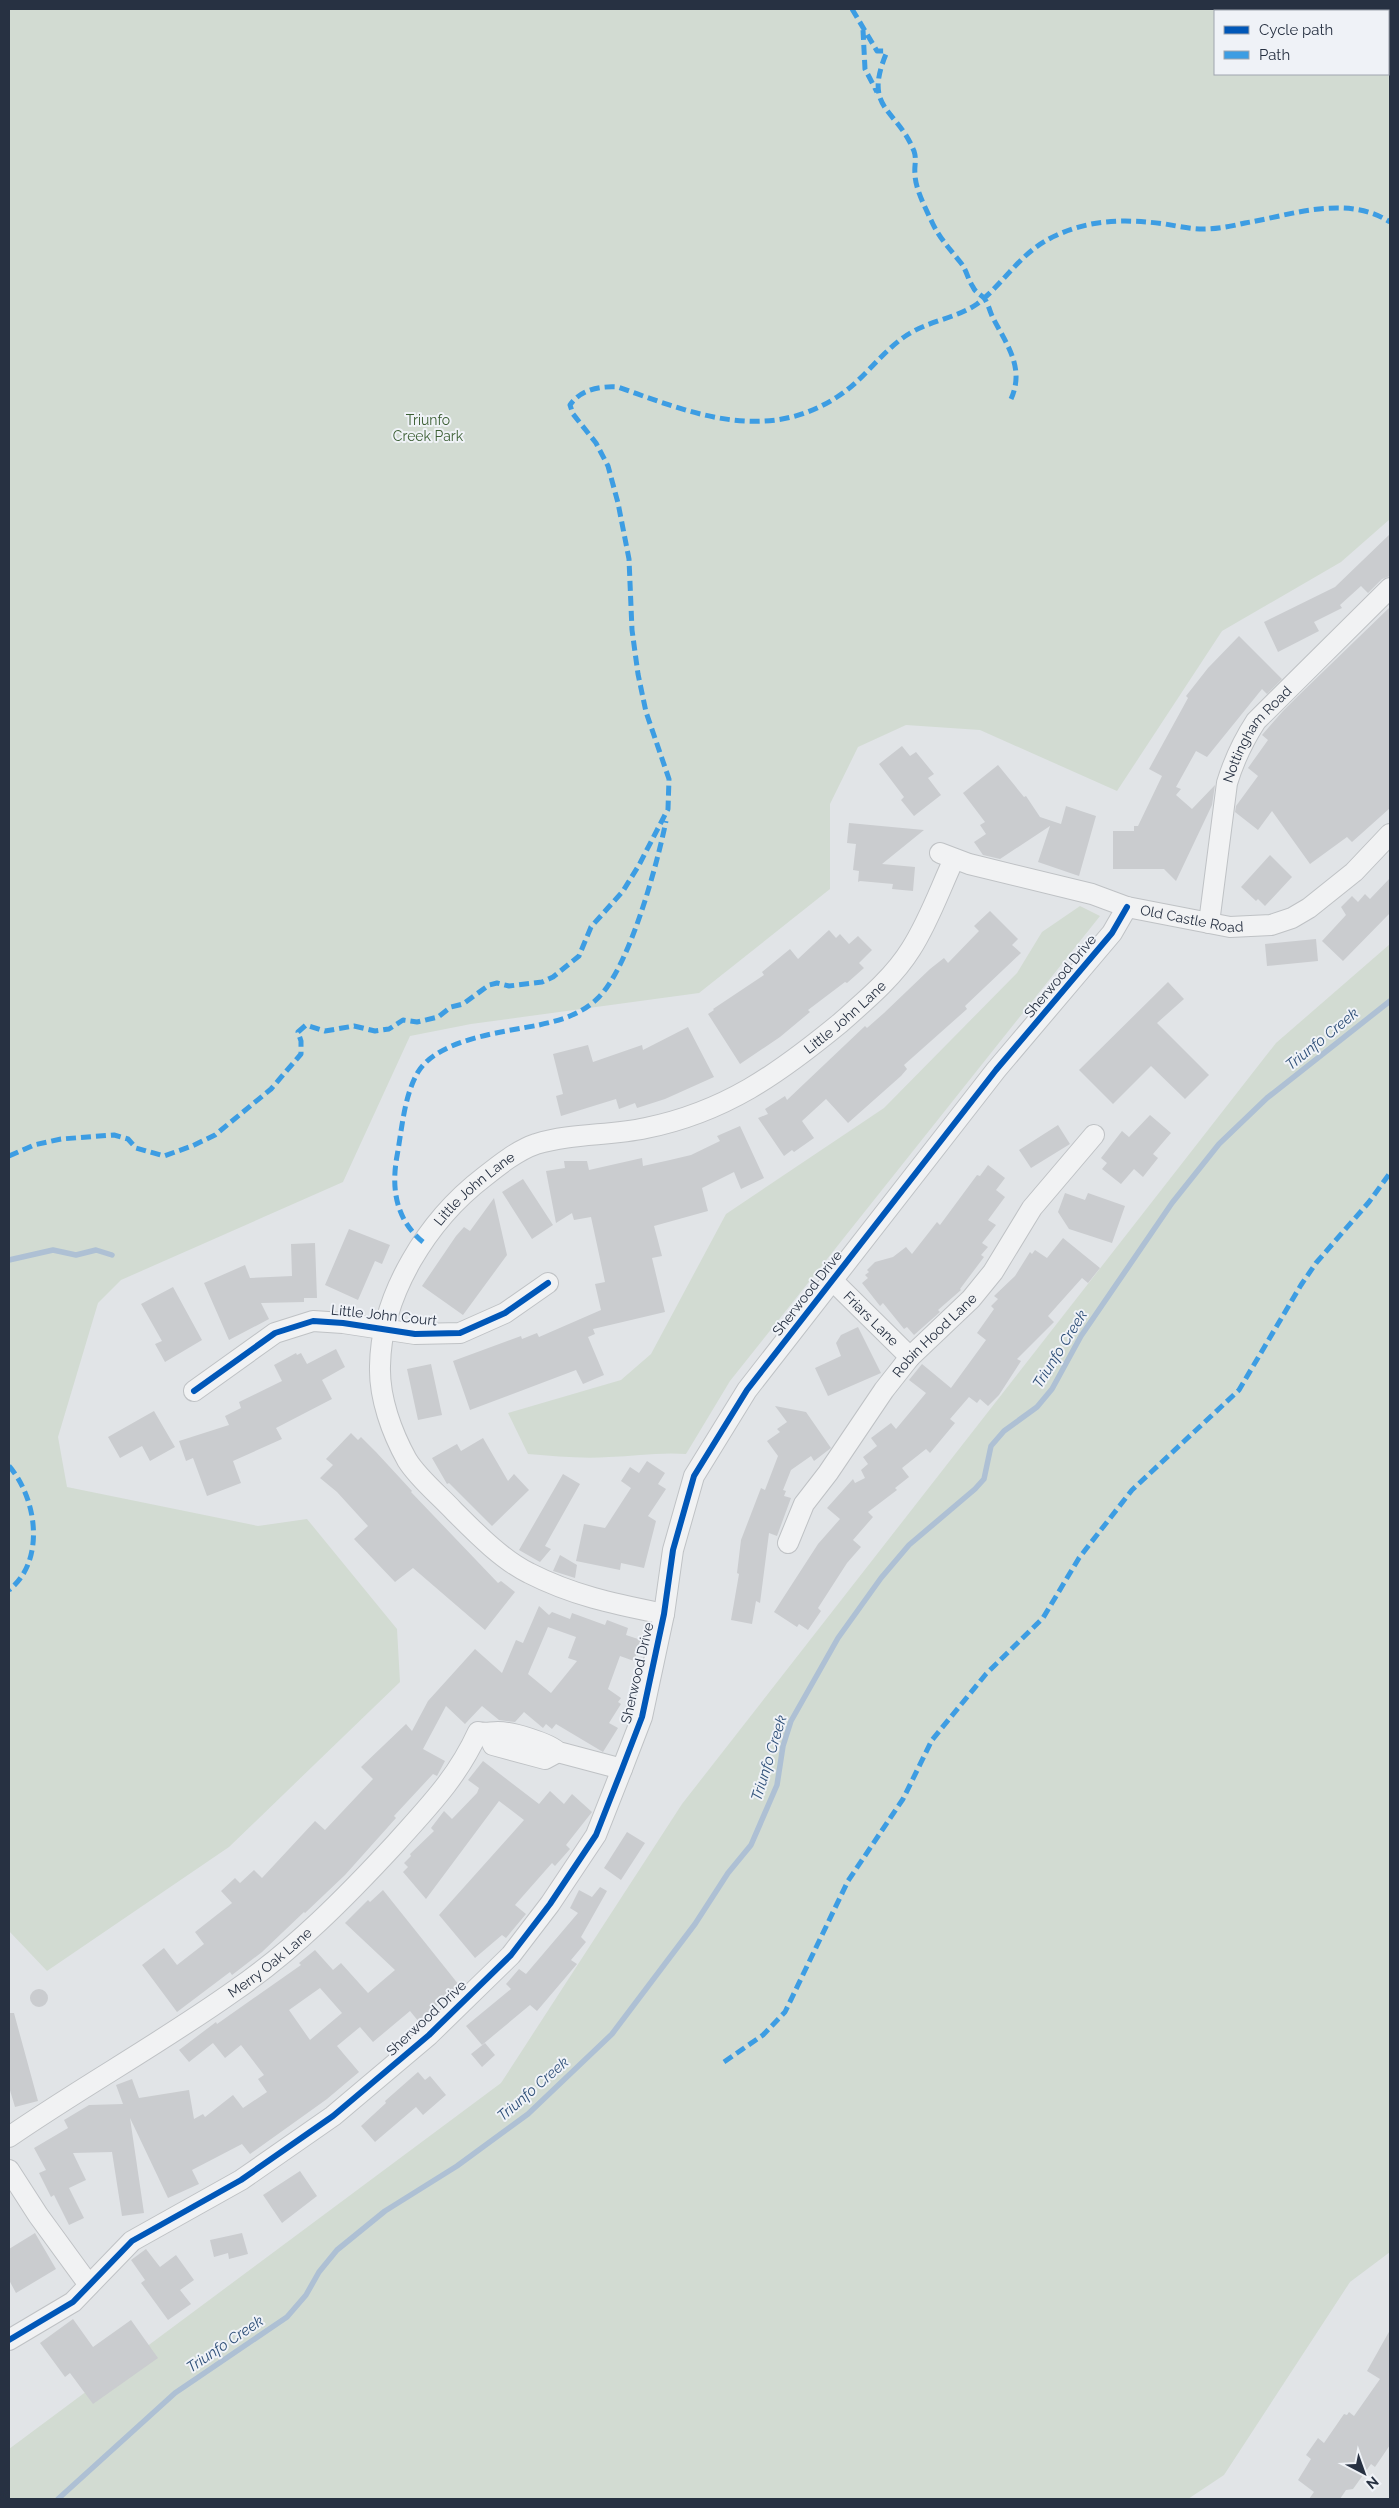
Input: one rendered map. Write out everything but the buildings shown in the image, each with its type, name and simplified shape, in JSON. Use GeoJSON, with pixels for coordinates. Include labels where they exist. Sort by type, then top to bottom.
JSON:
{"type":"FeatureCollection","features":[{"type":"Feature","properties":{"kind":"street","name":"Nottingham Road"},"geometry":{"type":"LineString","coordinates":[[1209,923],[1227,783],[1233,762],[1244,740],[1256,721],[1390,588]]}},
{"type":"Feature","properties":{"kind":"street","name":"Old Castle Road"},"geometry":{"type":"LineString","coordinates":[[947,856],[1026,880],[1092,894],[1127,907],[1230,927],[1271,925],[1292,918],[1309,908],[1354,872],[1390,834]]}},
{"type":"Feature","properties":{"kind":"street","name":"Little John Lane"},"geometry":{"type":"LineString","coordinates":[[664,1614],[580,1596],[525,1572],[476,1533],[408,1462],[386,1413],[380,1367],[385,1330],[397,1290],[423,1242],[446,1214],[482,1178],[533,1145],[575,1136],[644,1129],[704,1112],[750,1091],[805,1052],[865,1001],[897,969],[924,926],[947,856]]}},
{"type":"Feature","properties":{"kind":"street","name":"Sherwood Drive"},"geometry":{"type":"LineString","coordinates":[[9,2340],[74,2302],[132,2241],[241,2180],[326,2121],[429,2034],[510,1955],[550,1904],[596,1835],[642,1717],[664,1614],[673,1550],[694,1476],[747,1390],[996,1070],[1112,933],[1127,907]]}},
{"type":"Feature","properties":{"kind":"street","name":"Robin Hood Lane"},"geometry":{"type":"LineString","coordinates":[[788,1543],[804,1504],[910,1357],[971,1299],[993,1272],[1032,1208],[1094,1135]]}},
{"type":"Feature","properties":{"kind":"street","name":"Friars Lane"},"geometry":{"type":"LineString","coordinates":[[832,1280],[910,1357]]}},
{"type":"Feature","properties":{"kind":"street","name":"Little John Court"},"geometry":{"type":"LineString","coordinates":[[194,1391],[276,1333],[313,1321],[343,1322],[416,1334],[460,1333],[505,1313],[548,1283]]}},
{"type":"Feature","properties":{"kind":"street","name":"Merry Oak Lane"},"geometry":{"type":"LineString","coordinates":[[9,2137],[57,2103],[151,2047],[236,1990],[282,1953],[357,1886],[440,1794],[483,1733],[499,1732],[551,1745],[558,1752],[622,1769]]}},
{"type":"Feature","properties":{"kind":"street"},"geometry":{"type":"LineString","coordinates":[[9,2170],[38,2215],[89,2285]]}},
{"type":"Feature","properties":{"kind":"green space","name":"Triunfo Creek Park"},"geometry":{"type":"Polygon","coordinates":[[[9,9],[1390,9],[1390,519],[1341,562],[1222,631],[1117,791],[980,730],[906,725],[858,747],[830,804],[830,889],[699,993],[471,1024],[410,1036],[343,1182],[121,1280],[98,1303],[58,1437],[67,1487],[258,1526],[307,1519],[397,1629],[400,1682],[229,1847],[47,1971],[9,1931],[9,9]]]}},
{"type":"Feature","properties":{"kind":"green space"},"geometry":{"type":"Polygon","coordinates":[[[1080,906],[1100,916],[730,1381],[686,1454],[589,1458],[528,1454],[508,1413],[621,1380],[651,1354],[726,1214],[884,1108],[1017,973],[1042,932],[1080,906]]]}},
{"type":"Feature","properties":{"kind":"green space"},"geometry":{"type":"Polygon","coordinates":[[[1390,944],[1390,2252],[1350,2282],[1224,2475],[1188,2499],[9,2499],[9,2449],[501,2083],[682,1804],[1276,1043],[1390,944]]]}},
{"type":"Feature","properties":{"kind":"waterway","name":"Triunfo Creek"},"geometry":{"type":"LineString","coordinates":[[58,2499],[175,2393],[287,2317],[306,2295],[319,2272],[337,2250],[385,2211],[457,2166],[528,2114],[612,2034],[695,1924],[728,1873],[751,1845],[777,1785],[783,1746],[791,1721],[838,1638],[881,1578],[909,1545],[975,1489],[984,1479],[991,1446],[1004,1431],[1037,1407],[1052,1389],[1081,1336],[1172,1203],[1219,1144],[1267,1098],[1390,1001]]}},
{"type":"Feature","properties":{"kind":"waterway"},"geometry":{"type":"LineString","coordinates":[[9,1260],[53,1250],[76,1255],[96,1250],[112,1255]]}},
{"type":"Feature","properties":{"kind":"marked path"},"geometry":{"type":"LineString","coordinates":[[852,9],[877,51],[884,51],[886,54],[880,72],[878,87],[880,98],[907,136],[914,151],[915,179],[926,209],[945,243],[963,266],[974,289],[984,298],[1009,347],[1013,357],[1016,377],[1011,399]]}},
{"type":"Feature","properties":{"kind":"marked path"},"geometry":{"type":"LineString","coordinates":[[863,30],[865,69],[877,92]]}},
{"type":"Feature","properties":{"kind":"marked path"},"geometry":{"type":"LineString","coordinates":[[9,1156],[34,1145],[61,1139],[114,1135],[128,1139],[136,1148],[164,1156],[215,1135],[271,1089],[301,1054],[301,1041],[298,1032],[306,1025],[325,1031],[354,1026],[375,1031],[389,1029],[403,1020],[417,1022],[438,1017],[451,1007],[463,1004],[489,985],[497,983],[509,986],[542,982],[553,977],[579,956],[591,927],[623,891],[639,865],[668,809],[669,779],[646,712],[638,674],[632,630],[629,559],[618,503],[608,466],[596,443],[573,414],[570,405],[580,395],[598,388],[618,387],[700,414],[755,421],[783,419],[810,411],[837,397],[907,335],[924,326],[961,313],[977,304],[1033,249],[1070,230],[1097,223],[1123,221],[1151,222],[1203,229],[1230,226],[1319,209],[1337,208],[1355,209],[1373,214],[1390,222]]}},
{"type":"Feature","properties":{"kind":"marked path"},"geometry":{"type":"LineString","coordinates":[[423,1242],[414,1233],[401,1214],[395,1192],[395,1168],[404,1113],[413,1081],[418,1072],[427,1061],[456,1044],[490,1034],[539,1025],[564,1018],[586,1008],[599,997],[621,962],[641,914],[666,821]]}},
{"type":"Feature","properties":{"kind":"marked path"},"geometry":{"type":"LineString","coordinates":[[724,2062],[763,2035],[785,2012],[848,1881],[903,1799],[932,1740],[986,1674],[1043,1618],[1079,1558],[1132,1490],[1239,1390],[1316,1263],[1369,1202],[1390,1173]]}},
{"type":"Feature","properties":{"kind":"marked path"},"geometry":{"type":"LineString","coordinates":[[9,1466],[19,1479],[26,1495],[33,1529],[33,1546],[29,1563],[21,1578],[9,1590]]}},
{"type":"Feature","properties":{"kind":"cycle path"},"geometry":{"type":"LineString","coordinates":[[9,2340],[73,2302],[132,2241],[241,2180],[333,2116],[429,2035],[511,1955],[550,1904],[596,1835],[642,1717],[664,1614],[673,1550],[694,1476],[747,1390],[996,1070],[1112,933],[1127,907]]}},
{"type":"Feature","properties":{"kind":"cycle path"},"geometry":{"type":"LineString","coordinates":[[194,1391],[275,1333],[313,1321],[343,1323],[415,1334],[460,1333],[505,1313],[548,1283]]}}]}
